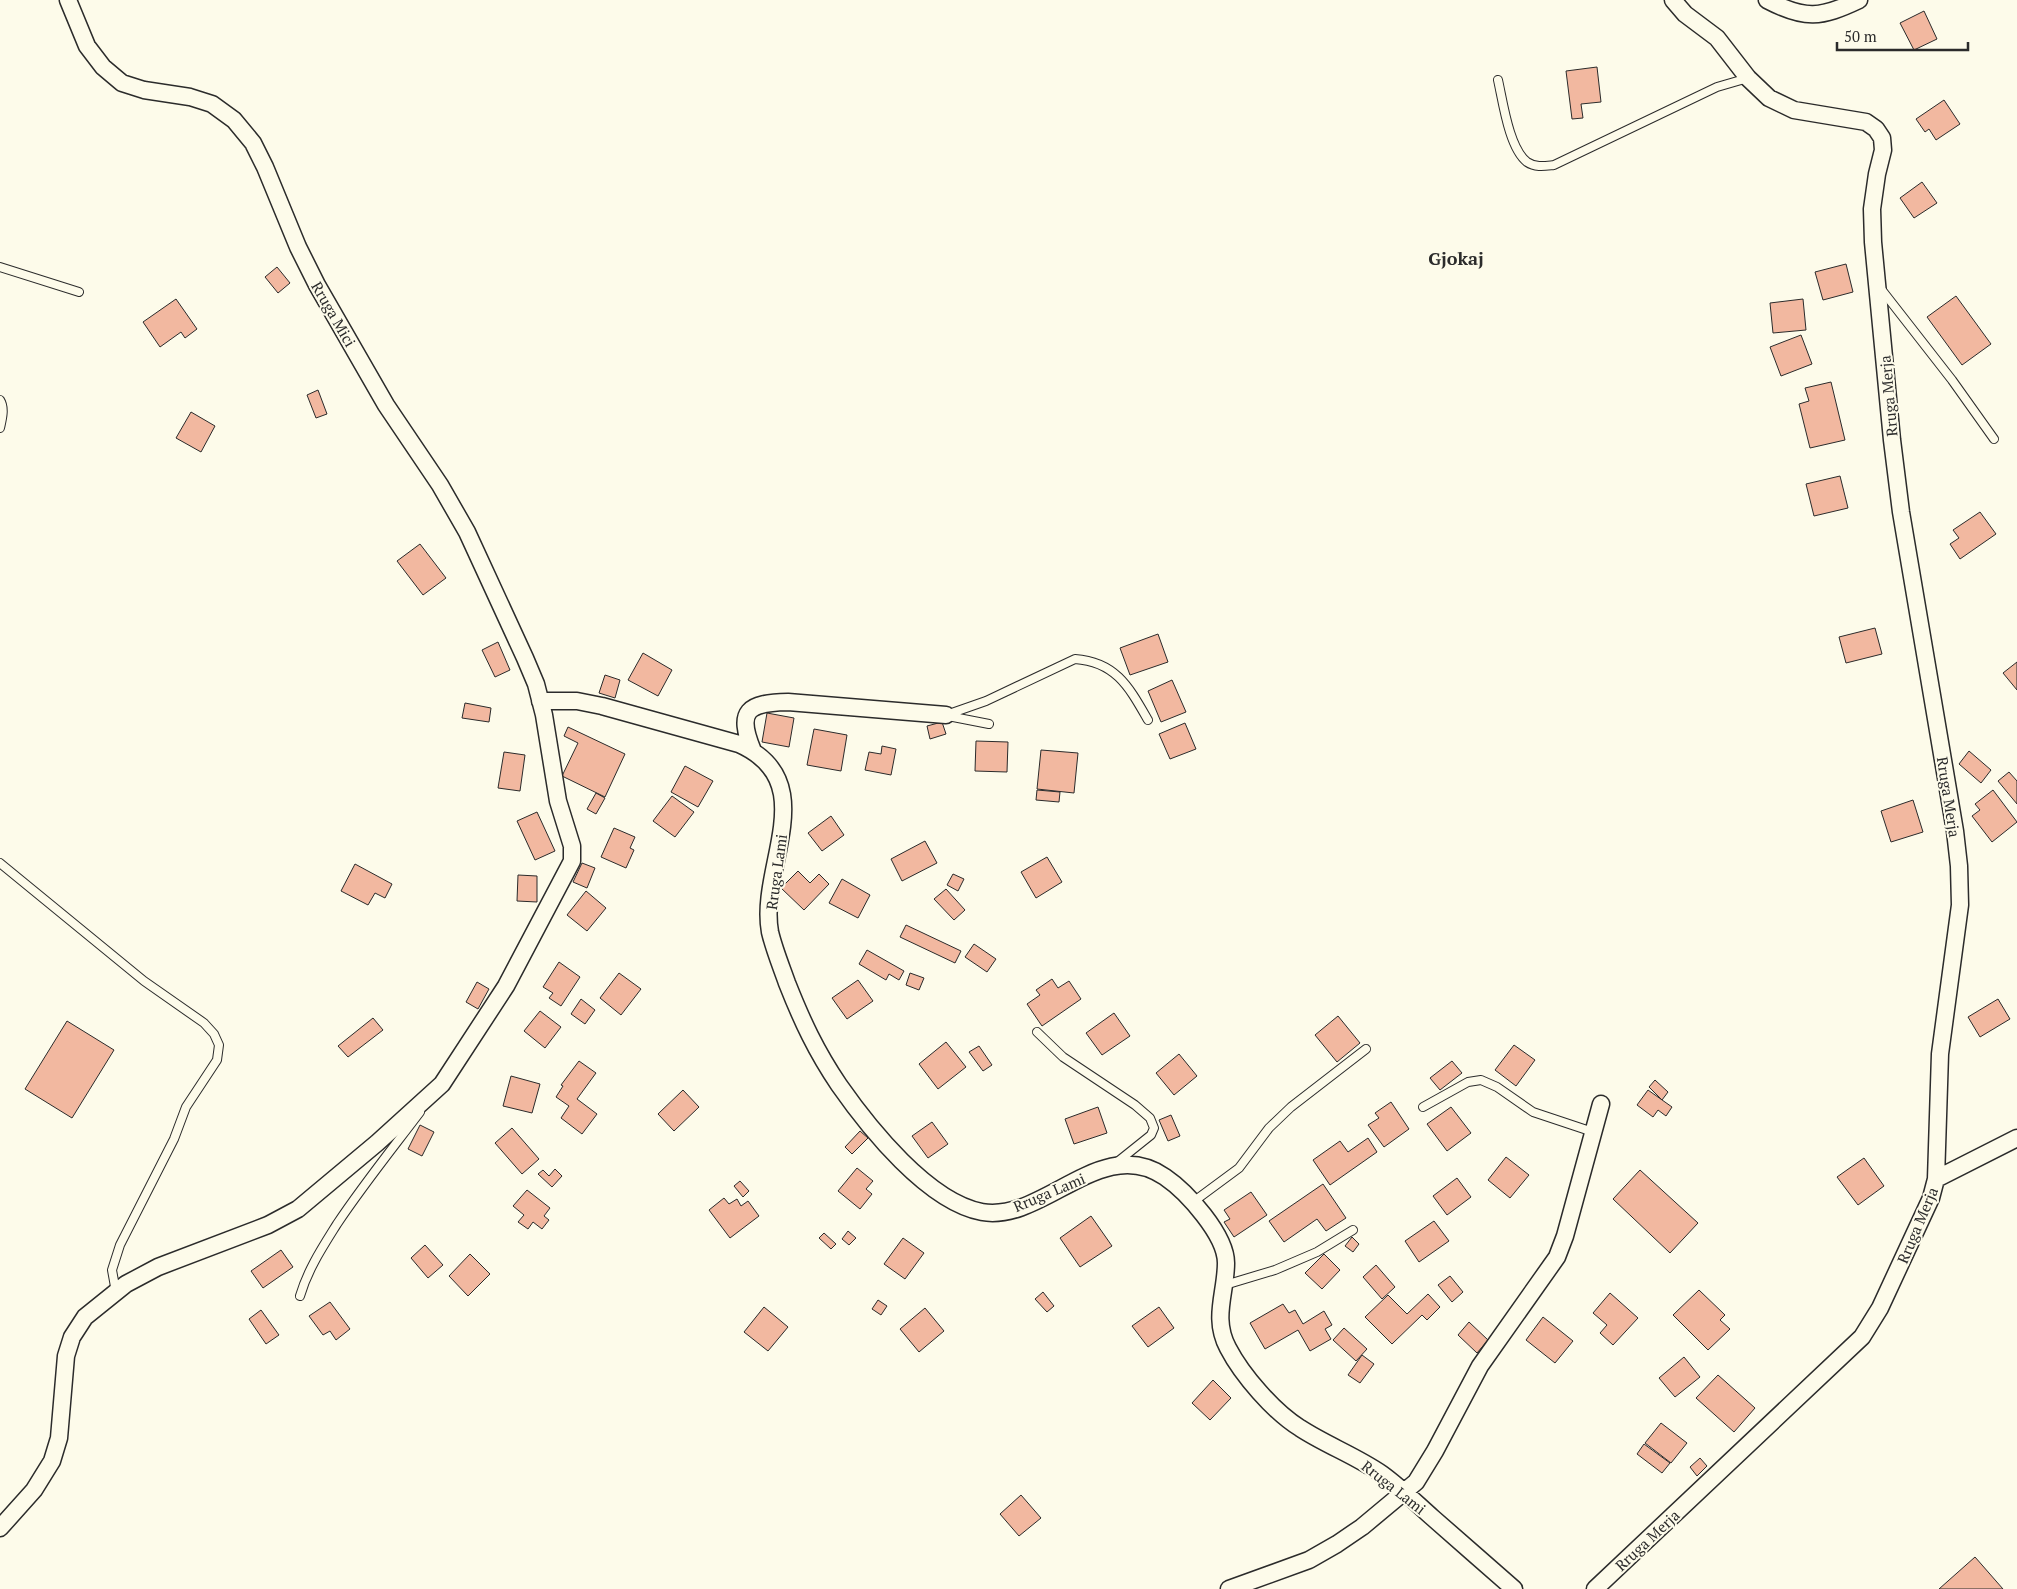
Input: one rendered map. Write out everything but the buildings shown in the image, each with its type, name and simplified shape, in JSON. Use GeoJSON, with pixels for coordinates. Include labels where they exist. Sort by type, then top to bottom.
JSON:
{"type":"FeatureCollection","features":[{"type":"Feature","properties":{"kind":"street","name":"Rruga Mici"},"geometry":{"type":"LineString","coordinates":[[0,1528],[34,1490],[52,1460],[59,1438],[66,1356],[72,1336],[85,1317],[126,1284],[158,1267],[268,1225],[298,1208],[378,1143],[442,1084],[506,986],[572,861],[572,846],[558,800],[540,701],[536,684],[525,658],[467,532],[440,486],[386,405],[317,285],[298,247],[253,143],[234,120],[212,104],[190,97],[144,90],[122,83],[103,67],[87,46],[68,0]]}},
{"type":"Feature","properties":{"kind":"street","name":"Rruga Merja"},"geometry":{"type":"LineString","coordinates":[[1595,1589],[1862,1337],[1880,1308],[1930,1198],[1936,1179],[1940,1054],[1960,905],[1960,866],[1955,831],[1901,512],[1892,440],[1873,242],[1872,209],[1883,150],[1882,138],[1876,129],[1866,122],[1794,110],[1769,98],[1748,78],[1716,38],[1685,14],[1673,0]]}},
{"type":"Feature","properties":{"kind":"street"},"geometry":{"type":"LineString","coordinates":[[1767,0],[1791,12],[1813,16],[1836,11],[1859,0]]}},
{"type":"Feature","properties":{"kind":"street","name":"Rruga Lami"},"geometry":{"type":"LineString","coordinates":[[540,701],[577,701],[602,706],[739,744],[753,751],[766,761],[776,776],[782,793],[781,836],[769,904],[770,930],[776,952],[810,1039],[830,1071],[866,1121],[915,1174],[947,1196],[983,1212],[1003,1211],[1026,1205],[1113,1165],[1135,1164],[1151,1168],[1178,1187],[1218,1237],[1225,1254],[1226,1266],[1220,1308],[1222,1327],[1227,1346],[1239,1365],[1258,1388],[1277,1410],[1297,1426],[1355,1456],[1384,1476],[1514,1589]]}},
{"type":"Feature","properties":{"kind":"street"},"geometry":{"type":"LineString","coordinates":[[753,751],[746,732],[745,721],[750,711],[766,703],[788,702],[946,715]]}},
{"type":"Feature","properties":{"kind":"street"},"geometry":{"type":"LineString","coordinates":[[1229,1589],[1316,1556],[1356,1531],[1416,1482],[1426,1468],[1480,1366],[1557,1257],[1601,1104]]}},
{"type":"Feature","properties":{"kind":"street"},"geometry":{"type":"LineString","coordinates":[[1936,1179],[2017,1138]]}},
{"type":"Feature","properties":{"kind":"lane"},"geometry":{"type":"LineString","coordinates":[[1498,80],[1517,150],[1528,162],[1540,167],[1554,165],[1717,87],[1748,78]]}},
{"type":"Feature","properties":{"kind":"lane"},"geometry":{"type":"LineString","coordinates":[[0,267],[79,292]]}},
{"type":"Feature","properties":{"kind":"lane"},"geometry":{"type":"LineString","coordinates":[[1877,283],[1952,380],[1994,439]]}},
{"type":"Feature","properties":{"kind":"lane"},"geometry":{"type":"LineString","coordinates":[[0,400],[3,418],[0,428]]}},
{"type":"Feature","properties":{"kind":"lane"},"geometry":{"type":"LineString","coordinates":[[946,715],[986,701],[1074,659],[1090,660],[1112,670],[1131,690],[1148,720]]}},
{"type":"Feature","properties":{"kind":"lane"},"geometry":{"type":"LineString","coordinates":[[946,715],[990,724]]}},
{"type":"Feature","properties":{"kind":"lane"},"geometry":{"type":"LineString","coordinates":[[0,863],[144,981],[204,1023],[214,1034],[219,1045],[217,1060],[186,1107],[174,1139],[120,1245],[112,1270],[116,1292]]}},
{"type":"Feature","properties":{"kind":"lane"},"geometry":{"type":"LineString","coordinates":[[1037,1032],[1063,1057],[1135,1105],[1150,1118],[1154,1128],[1151,1135],[1113,1165]]}},
{"type":"Feature","properties":{"kind":"lane"},"geometry":{"type":"LineString","coordinates":[[1192,1203],[1239,1168],[1269,1128],[1291,1107],[1366,1049]]}},
{"type":"Feature","properties":{"kind":"lane"},"geometry":{"type":"LineString","coordinates":[[1422,1108],[1468,1082],[1481,1080],[1497,1087],[1533,1112],[1593,1132]]}},
{"type":"Feature","properties":{"kind":"lane"},"geometry":{"type":"LineString","coordinates":[[300,1296],[306,1275],[316,1256],[356,1196],[442,1084]]}},
{"type":"Feature","properties":{"kind":"lane"},"geometry":{"type":"LineString","coordinates":[[1223,1286],[1275,1270],[1317,1252],[1353,1230]]}},
{"type":"Feature","properties":{"kind":"district","name":"Gjokaj"},"geometry":{"type":"Point","coordinates":[1456,258]}}]}
